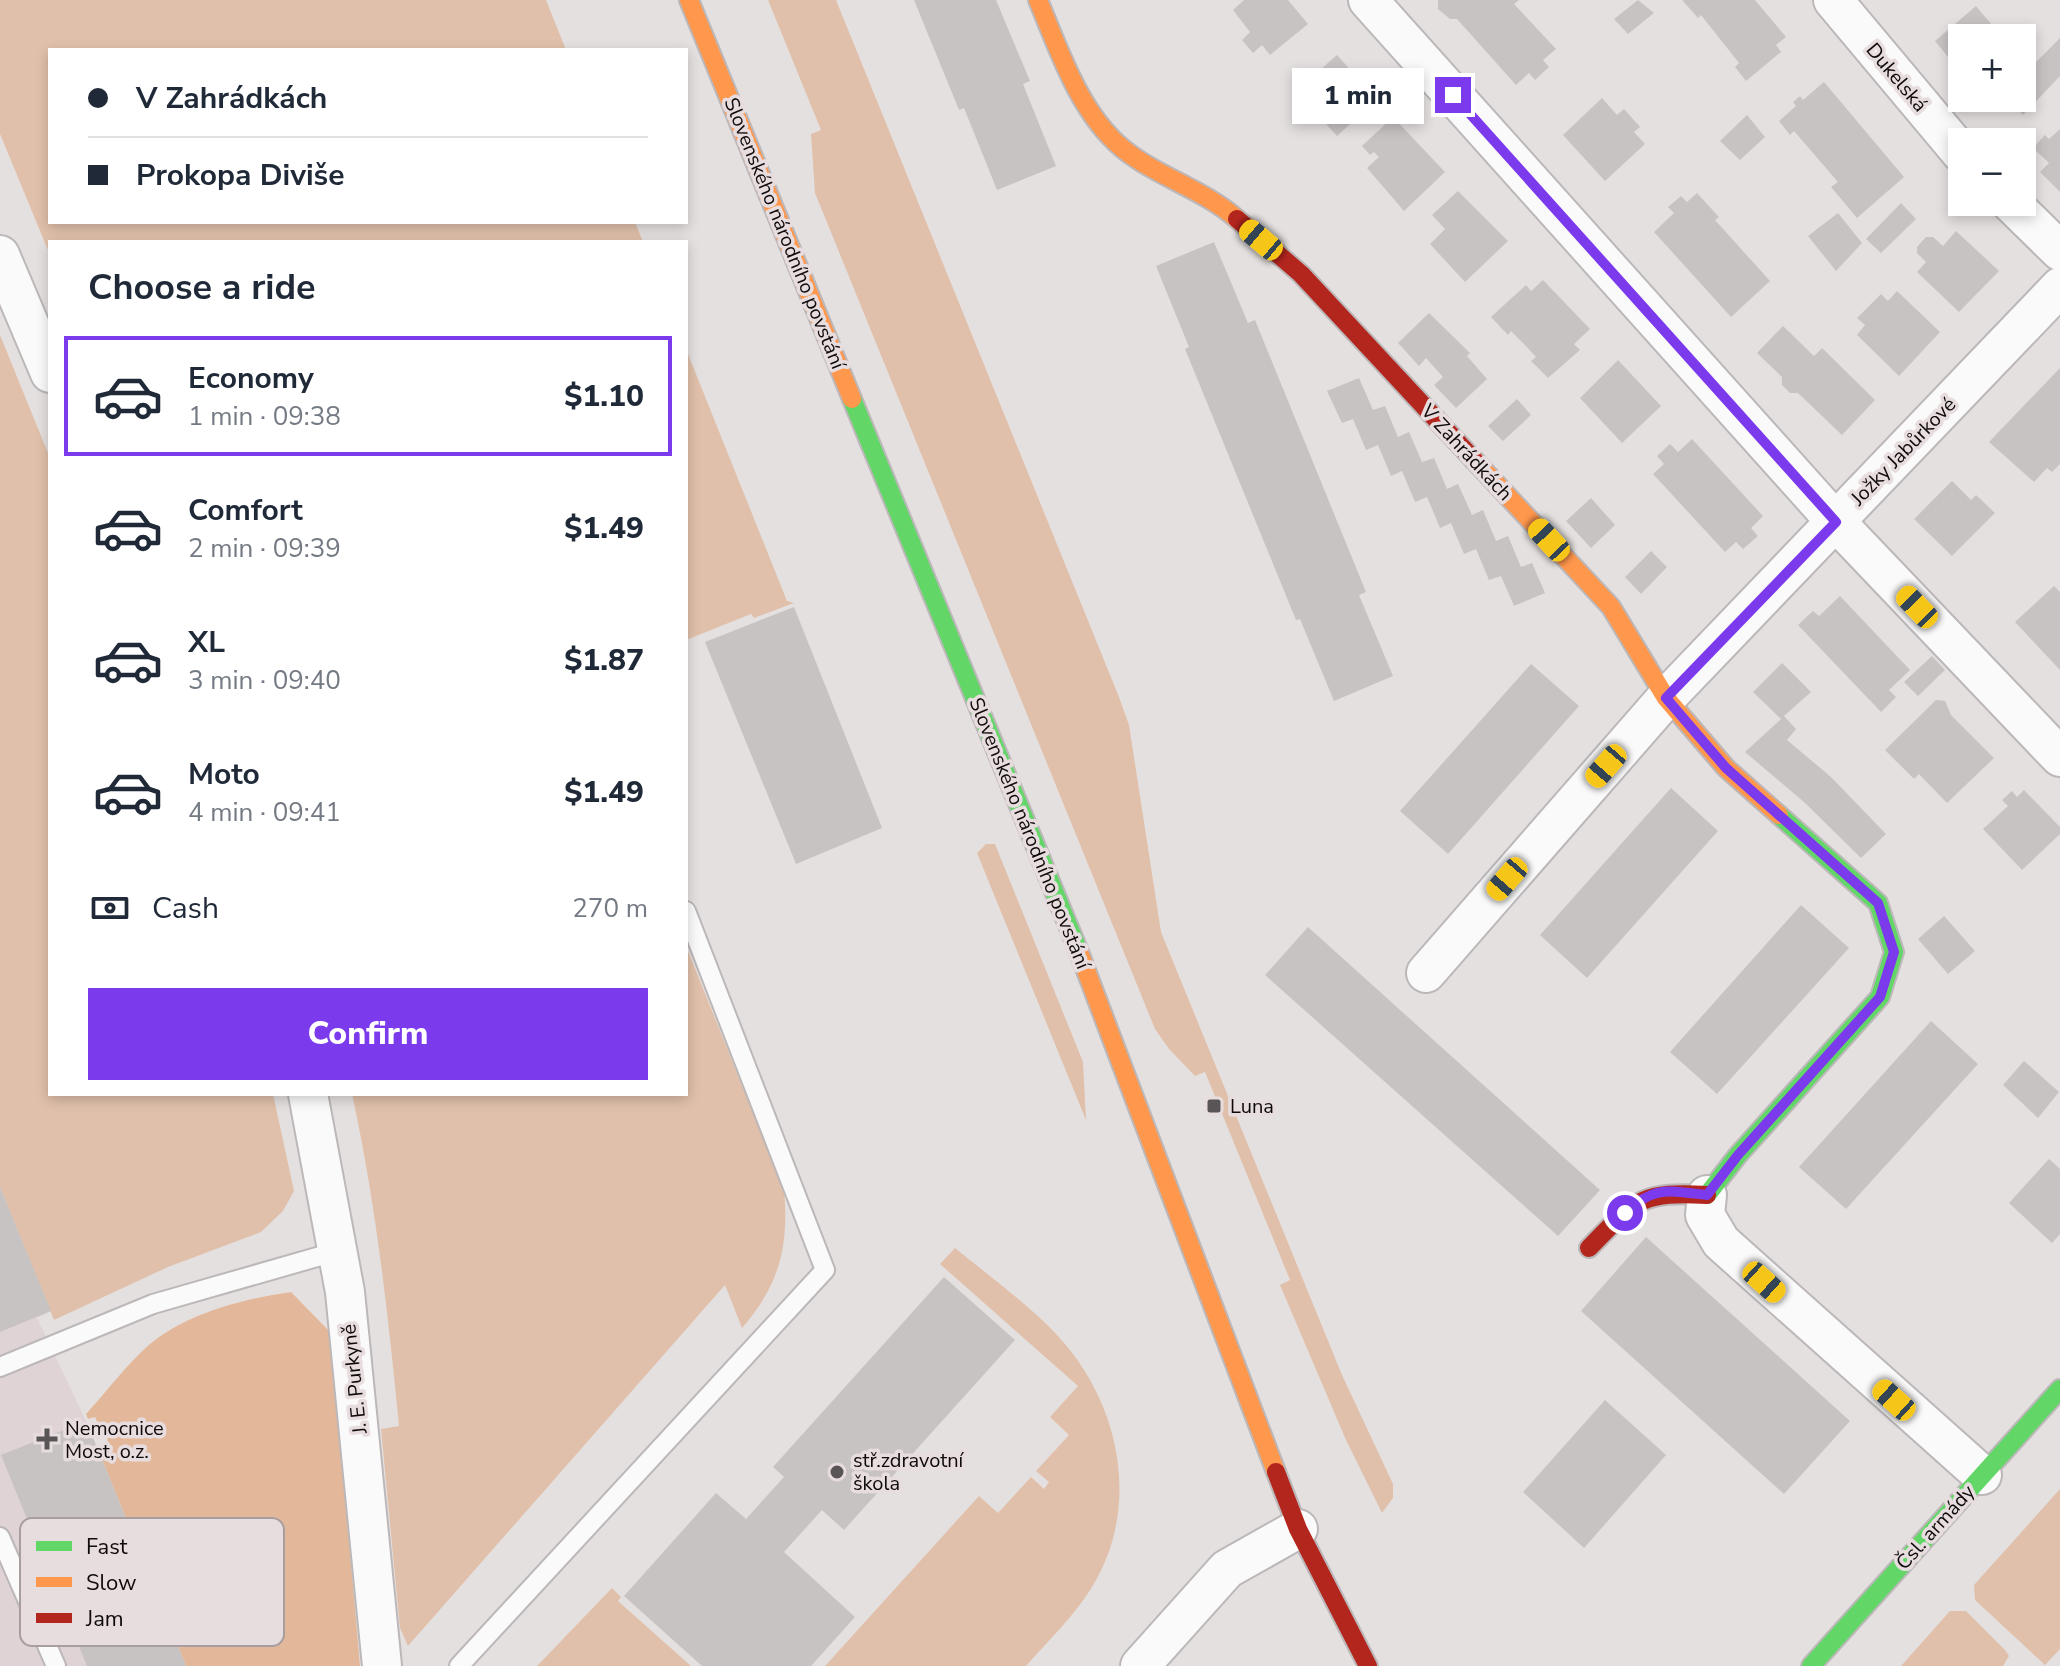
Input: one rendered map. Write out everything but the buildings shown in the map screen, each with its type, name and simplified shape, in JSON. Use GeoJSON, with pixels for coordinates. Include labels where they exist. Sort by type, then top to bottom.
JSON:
{"type":"FeatureCollection","features":[{"type":"Feature","properties":{"kind":"street","name":"Slovenského národního povstání"},"geometry":{"type":"LineString","coordinates":[[689,0],[1112,1033],[1298,1529],[1368,1666]]}},
{"type":"Feature","properties":{"kind":"street","name":"V Zahrádkách"},"geometry":{"type":"LineString","coordinates":[[1038,0],[1076,91],[1122,148],[1221,205],[1301,274],[1611,607],[1666,698],[1726,768],[1878,903],[1894,952],[1880,997],[1738,1155],[1707,1195]]}},
{"type":"Feature","properties":{"kind":"street"},"geometry":{"type":"LineString","coordinates":[[1368,0],[1836,522],[2060,757]]}},
{"type":"Feature","properties":{"kind":"street","name":"Dukelská"},"geometry":{"type":"LineString","coordinates":[[1833,0],[1948,137]]}},
{"type":"Feature","properties":{"kind":"street"},"geometry":{"type":"LineString","coordinates":[[2024,216],[2060,251]]}},
{"type":"Feature","properties":{"kind":"street"},"geometry":{"type":"LineString","coordinates":[[0,255],[48,368]]}},
{"type":"Feature","properties":{"kind":"street","name":"Jožky Jabůrkové"},"geometry":{"type":"LineString","coordinates":[[1426,973],[1666,698],[2060,287]]}},
{"type":"Feature","properties":{"kind":"street","name":"J. E. Purkyně"},"geometry":{"type":"LineString","coordinates":[[308,1096],[345,1292],[382,1666]]}},
{"type":"Feature","properties":{"kind":"street"},"geometry":{"type":"LineString","coordinates":[[1589,1248],[1642,1196],[1669,1191],[1707,1195],[1705,1215],[1721,1242],[1982,1475]]}},
{"type":"Feature","properties":{"kind":"street","name":"Čsl. armády"},"geometry":{"type":"LineString","coordinates":[[1811,1666],[2060,1389]]}},
{"type":"Feature","properties":{"kind":"street"},"geometry":{"type":"LineString","coordinates":[[1140,1666],[1227,1569],[1298,1529]]}},
{"type":"Feature","properties":{"kind":"lane"},"geometry":{"type":"LineString","coordinates":[[459,1666],[825,1270],[688,916]]}},
{"type":"Feature","properties":{"kind":"lane"},"geometry":{"type":"LineString","coordinates":[[0,1367],[153,1304],[338,1251]]}},
{"type":"Feature","properties":{"kind":"lane"},"geometry":{"type":"LineString","coordinates":[[0,1537],[20,1583]]}},
{"type":"Feature","properties":{"kind":"lane"},"geometry":{"type":"LineString","coordinates":[[47,1646],[56,1666]]}},
{"type":"Feature","properties":{"kind":"shaded area"},"geometry":{"type":"Polygon","coordinates":[[[0,0],[546,0],[565,48],[48,48],[48,224],[636,224],[642,240],[48,240],[48,250],[0,134],[0,0]]]}},
{"type":"Feature","properties":{"kind":"shaded area"},"geometry":{"type":"Polygon","coordinates":[[[768,0],[836,0],[1119,697],[1129,725],[1161,932],[1342,1375],[1393,1484],[1393,1498],[1382,1513],[1346,1440],[1280,1285],[1290,1280],[1205,1072],[1195,1076],[1155,1029],[815,193],[811,134],[821,130],[768,0]]]}},
{"type":"Feature","properties":{"kind":"shaded area"},"geometry":{"type":"Polygon","coordinates":[[[0,335],[48,453],[48,1096],[273,1096],[294,1191],[283,1211],[261,1232],[168,1267],[54,1320],[0,1187],[0,335]]]}},
{"type":"Feature","properties":{"kind":"shaded area"},"geometry":{"type":"Polygon","coordinates":[[[688,354],[787,601],[794,603],[754,618],[751,614],[688,639],[688,354]]]}},
{"type":"Feature","properties":{"kind":"shaded area"},"geometry":{"type":"Polygon","coordinates":[[[986,844],[995,844],[1083,1062],[1086,1120],[977,853],[986,844]]]}},
{"type":"Feature","properties":{"kind":"shaded area"},"geometry":{"type":"Polygon","coordinates":[[[688,951],[784,1190],[785,1229],[779,1264],[765,1296],[742,1328],[725,1285],[408,1646],[400,1628],[381,1429],[399,1426],[375,1218],[352,1096],[688,1096],[688,951]]]}},
{"type":"Feature","properties":{"kind":"shaded area","name":"Nemocnice Most, o.z."},"geometry":{"type":"Polygon","coordinates":[[[0,1187],[51,1311],[37,1318],[86,1421],[126,1518],[20,1518],[20,1646],[178,1646],[186,1666],[0,1666],[0,1187]]]}},
{"type":"Feature","properties":{"kind":"shaded area"},"geometry":{"type":"Polygon","coordinates":[[[955,1248],[1021,1301],[1057,1335],[1079,1362],[1096,1391],[1109,1423],[1117,1456],[1120,1489],[1116,1523],[1107,1556],[1085,1598],[1026,1666],[825,1666],[979,1496],[998,1513],[1031,1477],[1044,1489],[1049,1482],[1036,1471],[1069,1435],[1050,1417],[1078,1386],[940,1264],[955,1248]]]}},
{"type":"Feature","properties":{"kind":"shaded area"},"geometry":{"type":"Polygon","coordinates":[[[291,1292],[331,1333],[360,1666],[186,1666],[178,1646],[284,1646],[284,1518],[126,1518],[101,1457],[110,1453],[106,1433],[102,1433],[95,1417],[88,1419],[86,1414],[133,1360],[165,1333],[217,1309],[291,1292]]]}},
{"type":"Feature","properties":{"kind":"shaded area"},"geometry":{"type":"Polygon","coordinates":[[[2060,1489],[2060,1649],[2045,1665],[1975,1600],[1974,1585],[2060,1489]]]}},
{"type":"Feature","properties":{"kind":"shaded area"},"geometry":{"type":"Polygon","coordinates":[[[612,1588],[621,1597],[618,1601],[691,1666],[537,1666],[612,1588]]]}},
{"type":"Feature","properties":{"kind":"shaded area"},"geometry":{"type":"Polygon","coordinates":[[[1950,1611],[1966,1611],[2005,1650],[2009,1656],[2003,1666],[1901,1666],[1950,1611]]]}},
{"type":"Feature","properties":{"kind":"traffic: fast"},"geometry":{"type":"LineString","coordinates":[[852,399],[1079,952]]}},
{"type":"Feature","properties":{"kind":"traffic: fast"},"geometry":{"type":"LineString","coordinates":[[1707,1195],[1738,1155],[1880,997],[1894,952],[1878,903],[1779,815]]}},
{"type":"Feature","properties":{"kind":"traffic: fast"},"geometry":{"type":"LineString","coordinates":[[1811,1666],[2060,1389]]}},
{"type":"Feature","properties":{"kind":"traffic: slow"},"geometry":{"type":"LineString","coordinates":[[689,0],[852,399]]}},
{"type":"Feature","properties":{"kind":"traffic: slow"},"geometry":{"type":"LineString","coordinates":[[1038,0],[1082,99],[1107,133],[1136,158],[1210,199],[1237,219]]}},
{"type":"Feature","properties":{"kind":"traffic: slow"},"geometry":{"type":"LineString","coordinates":[[1474,460],[1611,607],[1666,698],[1726,768],[1779,815]]}},
{"type":"Feature","properties":{"kind":"traffic: slow"},"geometry":{"type":"LineString","coordinates":[[1079,952],[1276,1472]]}},
{"type":"Feature","properties":{"kind":"traffic: jam"},"geometry":{"type":"LineString","coordinates":[[1237,219],[1301,274],[1474,460]]}},
{"type":"Feature","properties":{"kind":"traffic: jam"},"geometry":{"type":"LineString","coordinates":[[1589,1248],[1617,1219],[1640,1202],[1666,1195],[1707,1195]]}},
{"type":"Feature","properties":{"kind":"traffic: jam"},"geometry":{"type":"LineString","coordinates":[[1276,1472],[1298,1529],[1368,1666]]}},
{"type":"Feature","properties":{"kind":"place","name":"Luna"},"geometry":{"type":"Point","coordinates":[1214,1106]}},
{"type":"Feature","properties":{"kind":"place","name":"Nemocnice Most, o.z."},"geometry":{"type":"Point","coordinates":[47,1439]}},
{"type":"Feature","properties":{"kind":"place","name":"stř.zdravotní škola"},"geometry":{"type":"Point","coordinates":[837,1472]}},
{"type":"Feature","properties":{"kind":"route"},"geometry":{"type":"LineString","coordinates":[[1453,95],[1836,522],[1666,698],[1726,768],[1878,903],[1894,952],[1880,997],[1738,1155],[1707,1195],[1669,1191],[1642,1196],[1625,1213]]}}]}
